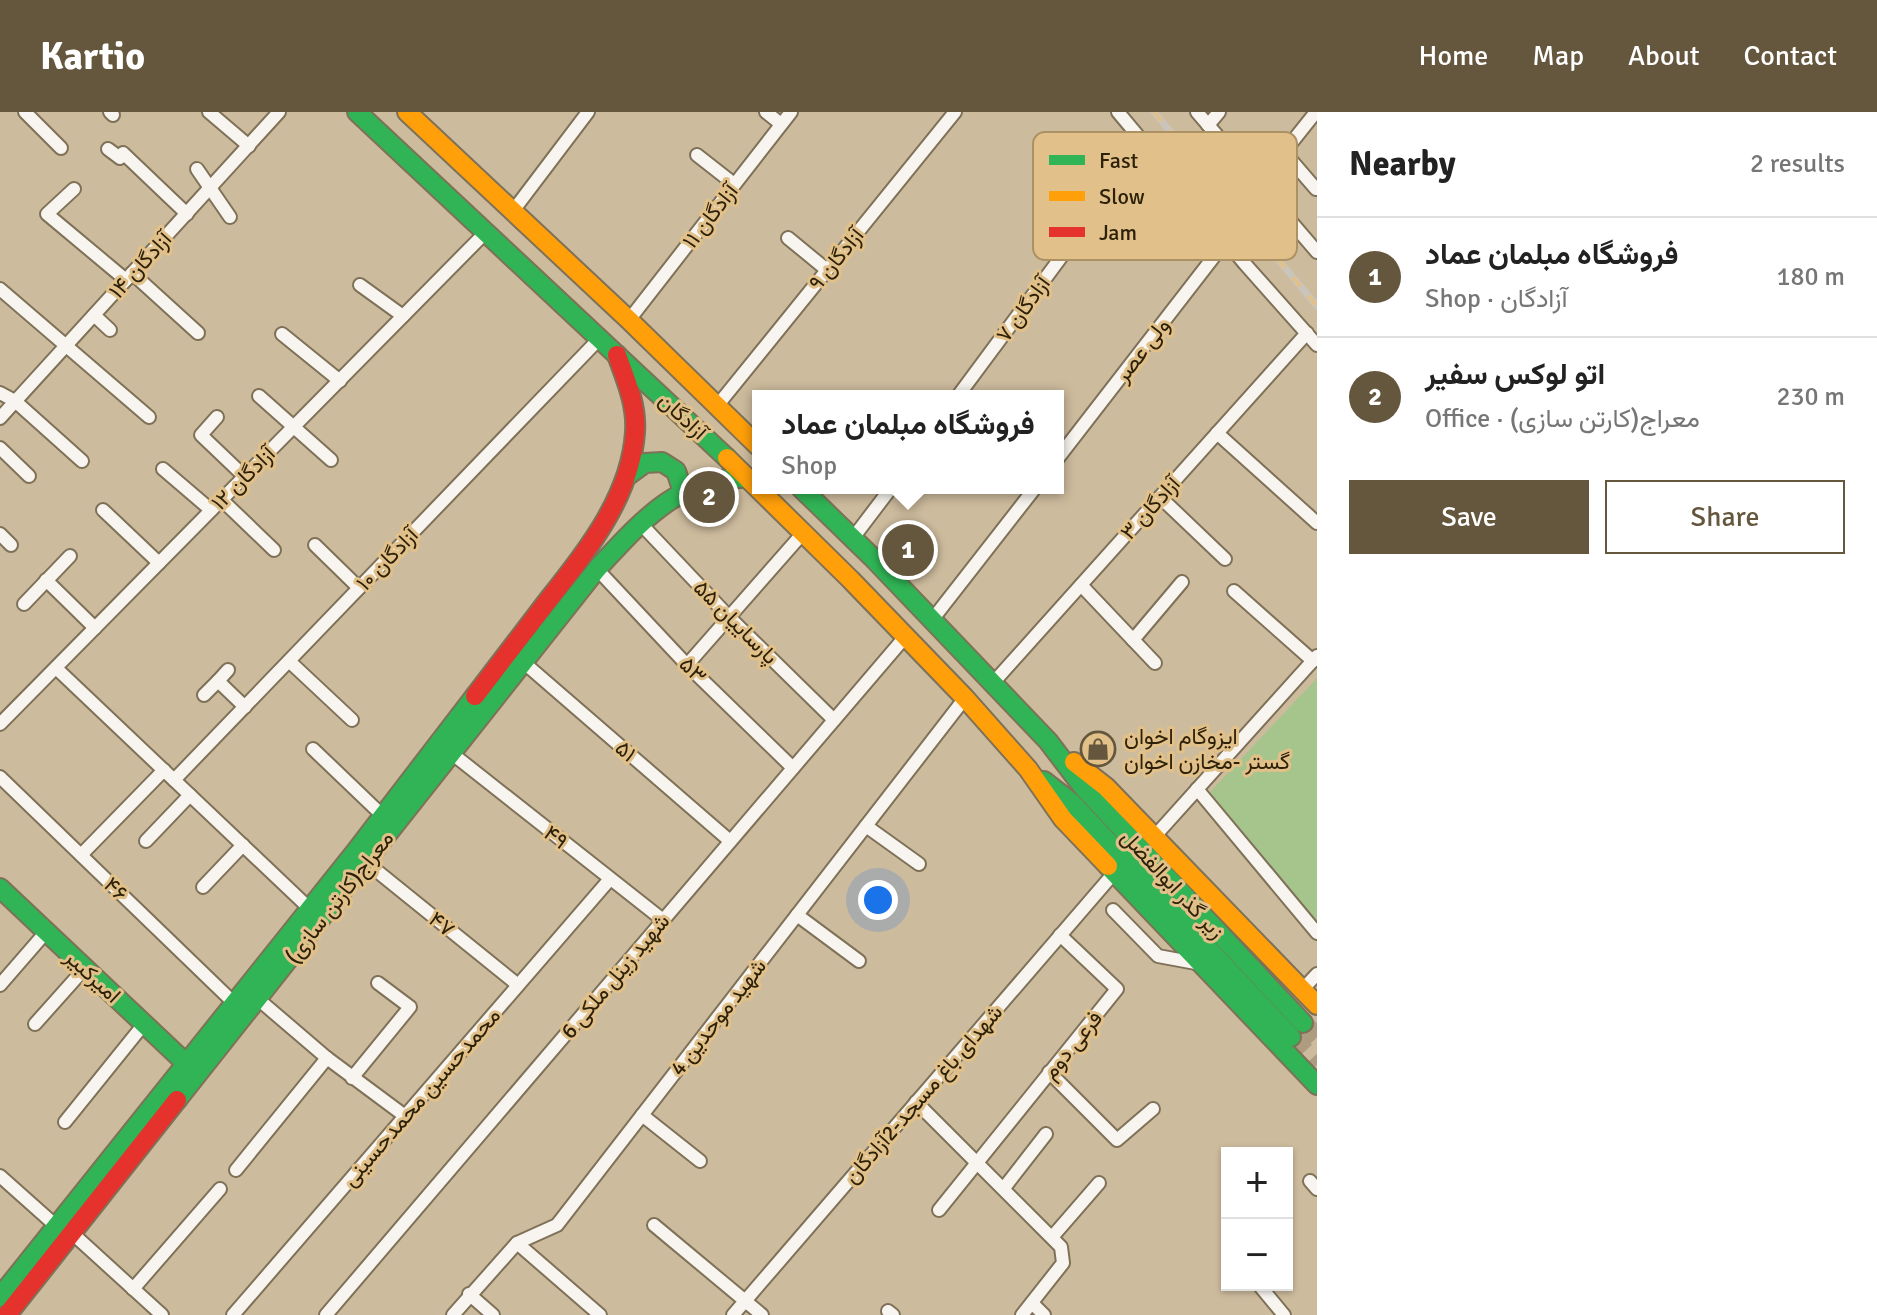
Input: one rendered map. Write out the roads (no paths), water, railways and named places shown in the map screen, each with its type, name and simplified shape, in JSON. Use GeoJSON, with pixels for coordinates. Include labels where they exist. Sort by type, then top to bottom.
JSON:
{"type":"FeatureCollection","features":[{"type":"Feature","properties":{"kind":"main road"},"geometry":{"type":"LineString","coordinates":[[360,112],[368,112]]}},
{"type":"Feature","properties":{"kind":"main road","name":"آزادگان"},"geometry":{"type":"LineString","coordinates":[[360,112],[752,484]]}},
{"type":"Feature","properties":{"kind":"main road","name":"آزادگان"},"geometry":{"type":"LineString","coordinates":[[407,112],[752,440]]}},
{"type":"Feature","properties":{"kind":"main road"},"geometry":{"type":"LineString","coordinates":[[400,152],[404,132],[414,128],[426,130]]}},
{"type":"Feature","properties":{"kind":"main road","name":"معراج(کارتن سازی)"},"geometry":{"type":"LineString","coordinates":[[193,1069],[233,1002],[383,816],[584,554],[618,498],[627,476],[635,431],[633,402],[617,355]]}},
{"type":"Feature","properties":{"kind":"main road"},"geometry":{"type":"LineString","coordinates":[[627,476],[636,466],[648,461],[661,461],[673,466],[682,476],[683,492]]}},
{"type":"Feature","properties":{"kind":"main road","name":"معراج(کارتن سازی)"},"geometry":{"type":"LineString","coordinates":[[0,1297],[64,1229],[193,1069],[258,999],[597,569],[640,523],[683,492],[718,478],[746,478]]}},
{"type":"Feature","properties":{"kind":"main road","name":"آزادگان"},"geometry":{"type":"LineString","coordinates":[[763,494],[965,698],[1028,769]]}},
{"type":"Feature","properties":{"kind":"main road"},"geometry":{"type":"LineString","coordinates":[[807,494],[1048,741],[1106,787],[1155,836],[1317,1005]]}},
{"type":"Feature","properties":{"kind":"main road","name":"زیر گذر ابوالفضل"},"geometry":{"type":"LineString","coordinates":[[1028,769],[1071,802],[1297,1030],[1083,787],[1048,741]]}},
{"type":"Feature","properties":{"kind":"main road"},"geometry":{"type":"LineString","coordinates":[[1028,769],[1063,819],[1317,1085]]}},
{"type":"Feature","properties":{"kind":"main road","name":"امیرکبیر"},"geometry":{"type":"LineString","coordinates":[[0,888],[193,1069]]}},
{"type":"Feature","properties":{"kind":"main road","name":"معراج(کارتن سازی)"},"geometry":{"type":"LineString","coordinates":[[7,1315],[64,1229]]}},
{"type":"Feature","properties":{"kind":"street"},"geometry":{"type":"LineString","coordinates":[[25,112],[61,148]]}},
{"type":"Feature","properties":{"kind":"street"},"geometry":{"type":"LineString","coordinates":[[209,112],[249,146]]}},
{"type":"Feature","properties":{"kind":"street","name":"۱۴ آزادگان"},"geometry":{"type":"LineString","coordinates":[[0,418],[279,112]]}},
{"type":"Feature","properties":{"kind":"street"},"geometry":{"type":"LineString","coordinates":[[513,211],[588,112]]}},
{"type":"Feature","properties":{"kind":"street"},"geometry":{"type":"LineString","coordinates":[[766,112],[781,124]]}},
{"type":"Feature","properties":{"kind":"street","name":"۱۱ آزادگان"},"geometry":{"type":"LineString","coordinates":[[629,320],[791,112]]}},
{"type":"Feature","properties":{"kind":"street","name":"۹ آزادگان"},"geometry":{"type":"LineString","coordinates":[[717,406],[955,112]]}},
{"type":"Feature","properties":{"kind":"street"},"geometry":{"type":"LineString","coordinates":[[1118,112],[1135,132]]}},
{"type":"Feature","properties":{"kind":"street"},"geometry":{"type":"LineString","coordinates":[[1197,112],[1214,132]]}},
{"type":"Feature","properties":{"kind":"street"},"geometry":{"type":"LineString","coordinates":[[1208,125],[1219,112]]}},
{"type":"Feature","properties":{"kind":"street"},"geometry":{"type":"LineString","coordinates":[[1297,136],[1316,112]]}},
{"type":"Feature","properties":{"kind":"street"},"geometry":{"type":"LineString","coordinates":[[108,149],[120,158],[123,153],[187,214]]}},
{"type":"Feature","properties":{"kind":"street"},"geometry":{"type":"LineString","coordinates":[[697,155],[734,184]]}},
{"type":"Feature","properties":{"kind":"street"},"geometry":{"type":"LineString","coordinates":[[1297,167],[1316,189]]}},
{"type":"Feature","properties":{"kind":"street"},"geometry":{"type":"LineString","coordinates":[[197,169],[230,217]]}},
{"type":"Feature","properties":{"kind":"street"},"geometry":{"type":"LineString","coordinates":[[74,189],[47,214],[198,333]]}},
{"type":"Feature","properties":{"kind":"street"},"geometry":{"type":"LineString","coordinates":[[1297,229],[1317,252]]}},
{"type":"Feature","properties":{"kind":"street","name":"۱۲ آزادگان"},"geometry":{"type":"LineString","coordinates":[[0,724],[486,232]]}},
{"type":"Feature","properties":{"kind":"street"},"geometry":{"type":"LineString","coordinates":[[788,238],[827,270]]}},
{"type":"Feature","properties":{"kind":"street","name":"۷ آزادگان"},"geometry":{"type":"LineString","coordinates":[[962,390],[1059,260]]}},
{"type":"Feature","properties":{"kind":"street","name":"ولی عصر"},"geometry":{"type":"LineString","coordinates":[[1064,450],[1211,260]]}},
{"type":"Feature","properties":{"kind":"street"},"geometry":{"type":"LineString","coordinates":[[1243,260],[1317,345]]}},
{"type":"Feature","properties":{"kind":"street"},"geometry":{"type":"LineString","coordinates":[[360,285],[403,316]]}},
{"type":"Feature","properties":{"kind":"street"},"geometry":{"type":"LineString","coordinates":[[0,289],[149,417]]}},
{"type":"Feature","properties":{"kind":"street"},"geometry":{"type":"LineString","coordinates":[[94,315],[110,330]]}},
{"type":"Feature","properties":{"kind":"street","name":"۳ آزادگان"},"geometry":{"type":"LineString","coordinates":[[993,683],[1307,333]]}},
{"type":"Feature","properties":{"kind":"street"},"geometry":{"type":"LineString","coordinates":[[282,334],[340,381]]}},
{"type":"Feature","properties":{"kind":"street","name":"۱۰ آزادگان"},"geometry":{"type":"LineString","coordinates":[[174,780],[600,338]]}},
{"type":"Feature","properties":{"kind":"street"},"geometry":{"type":"LineString","coordinates":[[0,393],[15,401],[82,461]]}},
{"type":"Feature","properties":{"kind":"street"},"geometry":{"type":"LineString","coordinates":[[259,396],[331,460]]}},
{"type":"Feature","properties":{"kind":"street"},"geometry":{"type":"LineString","coordinates":[[217,417],[198,438],[245,477]]}},
{"type":"Feature","properties":{"kind":"street"},"geometry":{"type":"LineString","coordinates":[[1217,433],[1317,523]]}},
{"type":"Feature","properties":{"kind":"street"},"geometry":{"type":"LineString","coordinates":[[0,448],[29,476]]}},
{"type":"Feature","properties":{"kind":"street"},"geometry":{"type":"LineString","coordinates":[[163,469],[211,510]]}},
{"type":"Feature","properties":{"kind":"street"},"geometry":{"type":"LineString","coordinates":[[853,538],[886,494]]}},
{"type":"Feature","properties":{"kind":"street"},"geometry":{"type":"LineString","coordinates":[[932,620],[1030,494]]}},
{"type":"Feature","properties":{"kind":"street"},"geometry":{"type":"LineString","coordinates":[[1160,497],[1225,559]]}},
{"type":"Feature","properties":{"kind":"street"},"geometry":{"type":"LineString","coordinates":[[222,500],[274,550]]}},
{"type":"Feature","properties":{"kind":"street"},"geometry":{"type":"LineString","coordinates":[[103,510],[159,563]]}},
{"type":"Feature","properties":{"kind":"street","name":"پارساییان ۵۵"},"geometry":{"type":"LineString","coordinates":[[640,523],[729,617],[834,720]]}},
{"type":"Feature","properties":{"kind":"street"},"geometry":{"type":"LineString","coordinates":[[687,665],[803,533]]}},
{"type":"Feature","properties":{"kind":"street"},"geometry":{"type":"LineString","coordinates":[[0,534],[11,545]]}},
{"type":"Feature","properties":{"kind":"street"},"geometry":{"type":"LineString","coordinates":[[315,545],[359,588]]}},
{"type":"Feature","properties":{"kind":"street"},"geometry":{"type":"LineString","coordinates":[[24,604],[70,556]]}},
{"type":"Feature","properties":{"kind":"street","name":"۵۳"},"geometry":{"type":"LineString","coordinates":[[597,569],[687,665],[793,768]]}},
{"type":"Feature","properties":{"kind":"street"},"geometry":{"type":"LineString","coordinates":[[46,580],[95,628]]}},
{"type":"Feature","properties":{"kind":"street"},"geometry":{"type":"LineString","coordinates":[[1133,640],[1182,582]]}},
{"type":"Feature","properties":{"kind":"street"},"geometry":{"type":"LineString","coordinates":[[1081,585],[1155,663]]}},
{"type":"Feature","properties":{"kind":"street"},"geometry":{"type":"LineString","coordinates":[[1155,836],[1315,658],[1234,591]]}},
{"type":"Feature","properties":{"kind":"street","name":"6 شهید زینل ملکی"},"geometry":{"type":"LineString","coordinates":[[326,1315],[905,637]]}},
{"type":"Feature","properties":{"kind":"street"},"geometry":{"type":"LineString","coordinates":[[289,661],[352,720]]}},
{"type":"Feature","properties":{"kind":"street","name":"۵۱"},"geometry":{"type":"LineString","coordinates":[[522,661],[730,841]]}},
{"type":"Feature","properties":{"kind":"street"},"geometry":{"type":"LineString","coordinates":[[56,668],[309,908]]}},
{"type":"Feature","properties":{"kind":"street"},"geometry":{"type":"LineString","coordinates":[[204,695],[228,670]]}},
{"type":"Feature","properties":{"kind":"street"},"geometry":{"type":"LineString","coordinates":[[218,681],[245,707]]}},
{"type":"Feature","properties":{"kind":"street","name":"4 شهید موحدین"},"geometry":{"type":"LineString","coordinates":[[453,1315],[517,1243],[557,1225],[965,698]]}},
{"type":"Feature","properties":{"kind":"street"},"geometry":{"type":"LineString","coordinates":[[313,749],[383,816]]}},
{"type":"Feature","properties":{"kind":"street","name":"۴۹"},"geometry":{"type":"LineString","coordinates":[[450,752],[663,920]]}},
{"type":"Feature","properties":{"kind":"street"},"geometry":{"type":"LineString","coordinates":[[81,855],[164,770]]}},
{"type":"Feature","properties":{"kind":"street","name":"۴۶"},"geometry":{"type":"LineString","coordinates":[[0,777],[233,1002]]}},
{"type":"Feature","properties":{"kind":"street"},"geometry":{"type":"LineString","coordinates":[[1197,789],[1317,933]]}},
{"type":"Feature","properties":{"kind":"street"},"geometry":{"type":"LineString","coordinates":[[146,841],[190,795]]}},
{"type":"Feature","properties":{"kind":"street"},"geometry":{"type":"LineString","coordinates":[[866,826],[919,864]]}},
{"type":"Feature","properties":{"kind":"street"},"geometry":{"type":"LineString","coordinates":[[203,887],[243,845]]}},
{"type":"Feature","properties":{"kind":"street","name":"۴۷"},"geometry":{"type":"LineString","coordinates":[[367,863],[518,985]]}},
{"type":"Feature","properties":{"kind":"street","name":"شهدای‌ باغ مسجد-2آزادگان"},"geometry":{"type":"LineString","coordinates":[[733,1315],[1114,873]]}},
{"type":"Feature","properties":{"kind":"street","name":"محمدحسین محمدحسینی"},"geometry":{"type":"LineString","coordinates":[[233,1315],[610,879]]}},
{"type":"Feature","properties":{"kind":"street"},"geometry":{"type":"LineString","coordinates":[[1126,923],[1142,904]]}},
{"type":"Feature","properties":{"kind":"street"},"geometry":{"type":"LineString","coordinates":[[1113,910],[1158,956],[1203,965]]}},
{"type":"Feature","properties":{"kind":"street"},"geometry":{"type":"LineString","coordinates":[[797,915],[859,961]]}},
{"type":"Feature","properties":{"kind":"street"},"geometry":{"type":"LineString","coordinates":[[0,985],[46,932]]}},
{"type":"Feature","properties":{"kind":"street","name":"فرعی دوم"},"geometry":{"type":"LineString","coordinates":[[939,1210],[1117,989],[1060,935]]}},
{"type":"Feature","properties":{"kind":"street"},"geometry":{"type":"LineString","coordinates":[[35,1024],[85,968]]}},
{"type":"Feature","properties":{"kind":"street"},"geometry":{"type":"LineString","coordinates":[[1302,990],[1317,974]]}},
{"type":"Feature","properties":{"kind":"street"},"geometry":{"type":"LineString","coordinates":[[352,1078],[410,1007],[378,983]]}},
{"type":"Feature","properties":{"kind":"street"},"geometry":{"type":"LineString","coordinates":[[258,999],[352,1078],[405,1116]]}},
{"type":"Feature","properties":{"kind":"street"},"geometry":{"type":"LineString","coordinates":[[65,1122],[144,1024]]}},
{"type":"Feature","properties":{"kind":"street"},"geometry":{"type":"LineString","coordinates":[[236,1170],[327,1058]]}},
{"type":"Feature","properties":{"kind":"street"},"geometry":{"type":"LineString","coordinates":[[1049,1072],[1117,1140],[1153,1109]]}},
{"type":"Feature","properties":{"kind":"street"},"geometry":{"type":"LineString","coordinates":[[916,1102],[1061,1247],[1063,1263],[1022,1315]]}},
{"type":"Feature","properties":{"kind":"street"},"geometry":{"type":"LineString","coordinates":[[642,1115],[700,1161]]}},
{"type":"Feature","properties":{"kind":"street"},"geometry":{"type":"LineString","coordinates":[[1004,1188],[1046,1134]]}},
{"type":"Feature","properties":{"kind":"street"},"geometry":{"type":"LineString","coordinates":[[0,1176],[162,1315]]}},
{"type":"Feature","properties":{"kind":"street"},"geometry":{"type":"LineString","coordinates":[[1053,1236],[1099,1183]]}},
{"type":"Feature","properties":{"kind":"street"},"geometry":{"type":"LineString","coordinates":[[133,1289],[220,1189]]}},
{"type":"Feature","properties":{"kind":"street"},"geometry":{"type":"LineString","coordinates":[[654,1225],[762,1315]]}},
{"type":"Feature","properties":{"kind":"street"},"geometry":{"type":"LineString","coordinates":[[517,1243],[600,1315]]}},
{"type":"Feature","properties":{"kind":"street"},"geometry":{"type":"LineString","coordinates":[[1264,1291],[1284,1315]]}},
{"type":"Feature","properties":{"kind":"street"},"geometry":{"type":"LineString","coordinates":[[469,1294],[493,1315]]}},
{"type":"Feature","properties":{"kind":"street"},"geometry":{"type":"LineString","coordinates":[[1032,1303],[1044,1315]]}},
{"type":"Feature","properties":{"kind":"tunnel"},"geometry":{"type":"LineString","coordinates":[[1303,1023],[1317,1038]]}},
{"type":"Feature","properties":{"kind":"tunnel"},"geometry":{"type":"LineString","coordinates":[[1291,1037],[1317,1065]]}},
{"type":"Feature","properties":{"kind":"railway"},"geometry":{"type":"LineString","coordinates":[[1154,112],[1171,132]]}},
{"type":"Feature","properties":{"kind":"railway"},"geometry":{"type":"LineString","coordinates":[[1278,260],[1317,306]]}},
{"type":"Feature","properties":{"kind":"place","name":"اتو لوکس سفیر"},"geometry":{"type":"Point","coordinates":[709,497]}},
{"type":"Feature","properties":{"kind":"place","name":"فروشگاه مبلمان عماد"},"geometry":{"type":"Point","coordinates":[908,550]}},
{"type":"Feature","properties":{"kind":"place","name":"ایزوگام اخوان گستر -مخازن اخوان"},"geometry":{"type":"Point","coordinates":[1098,749]}}]}
